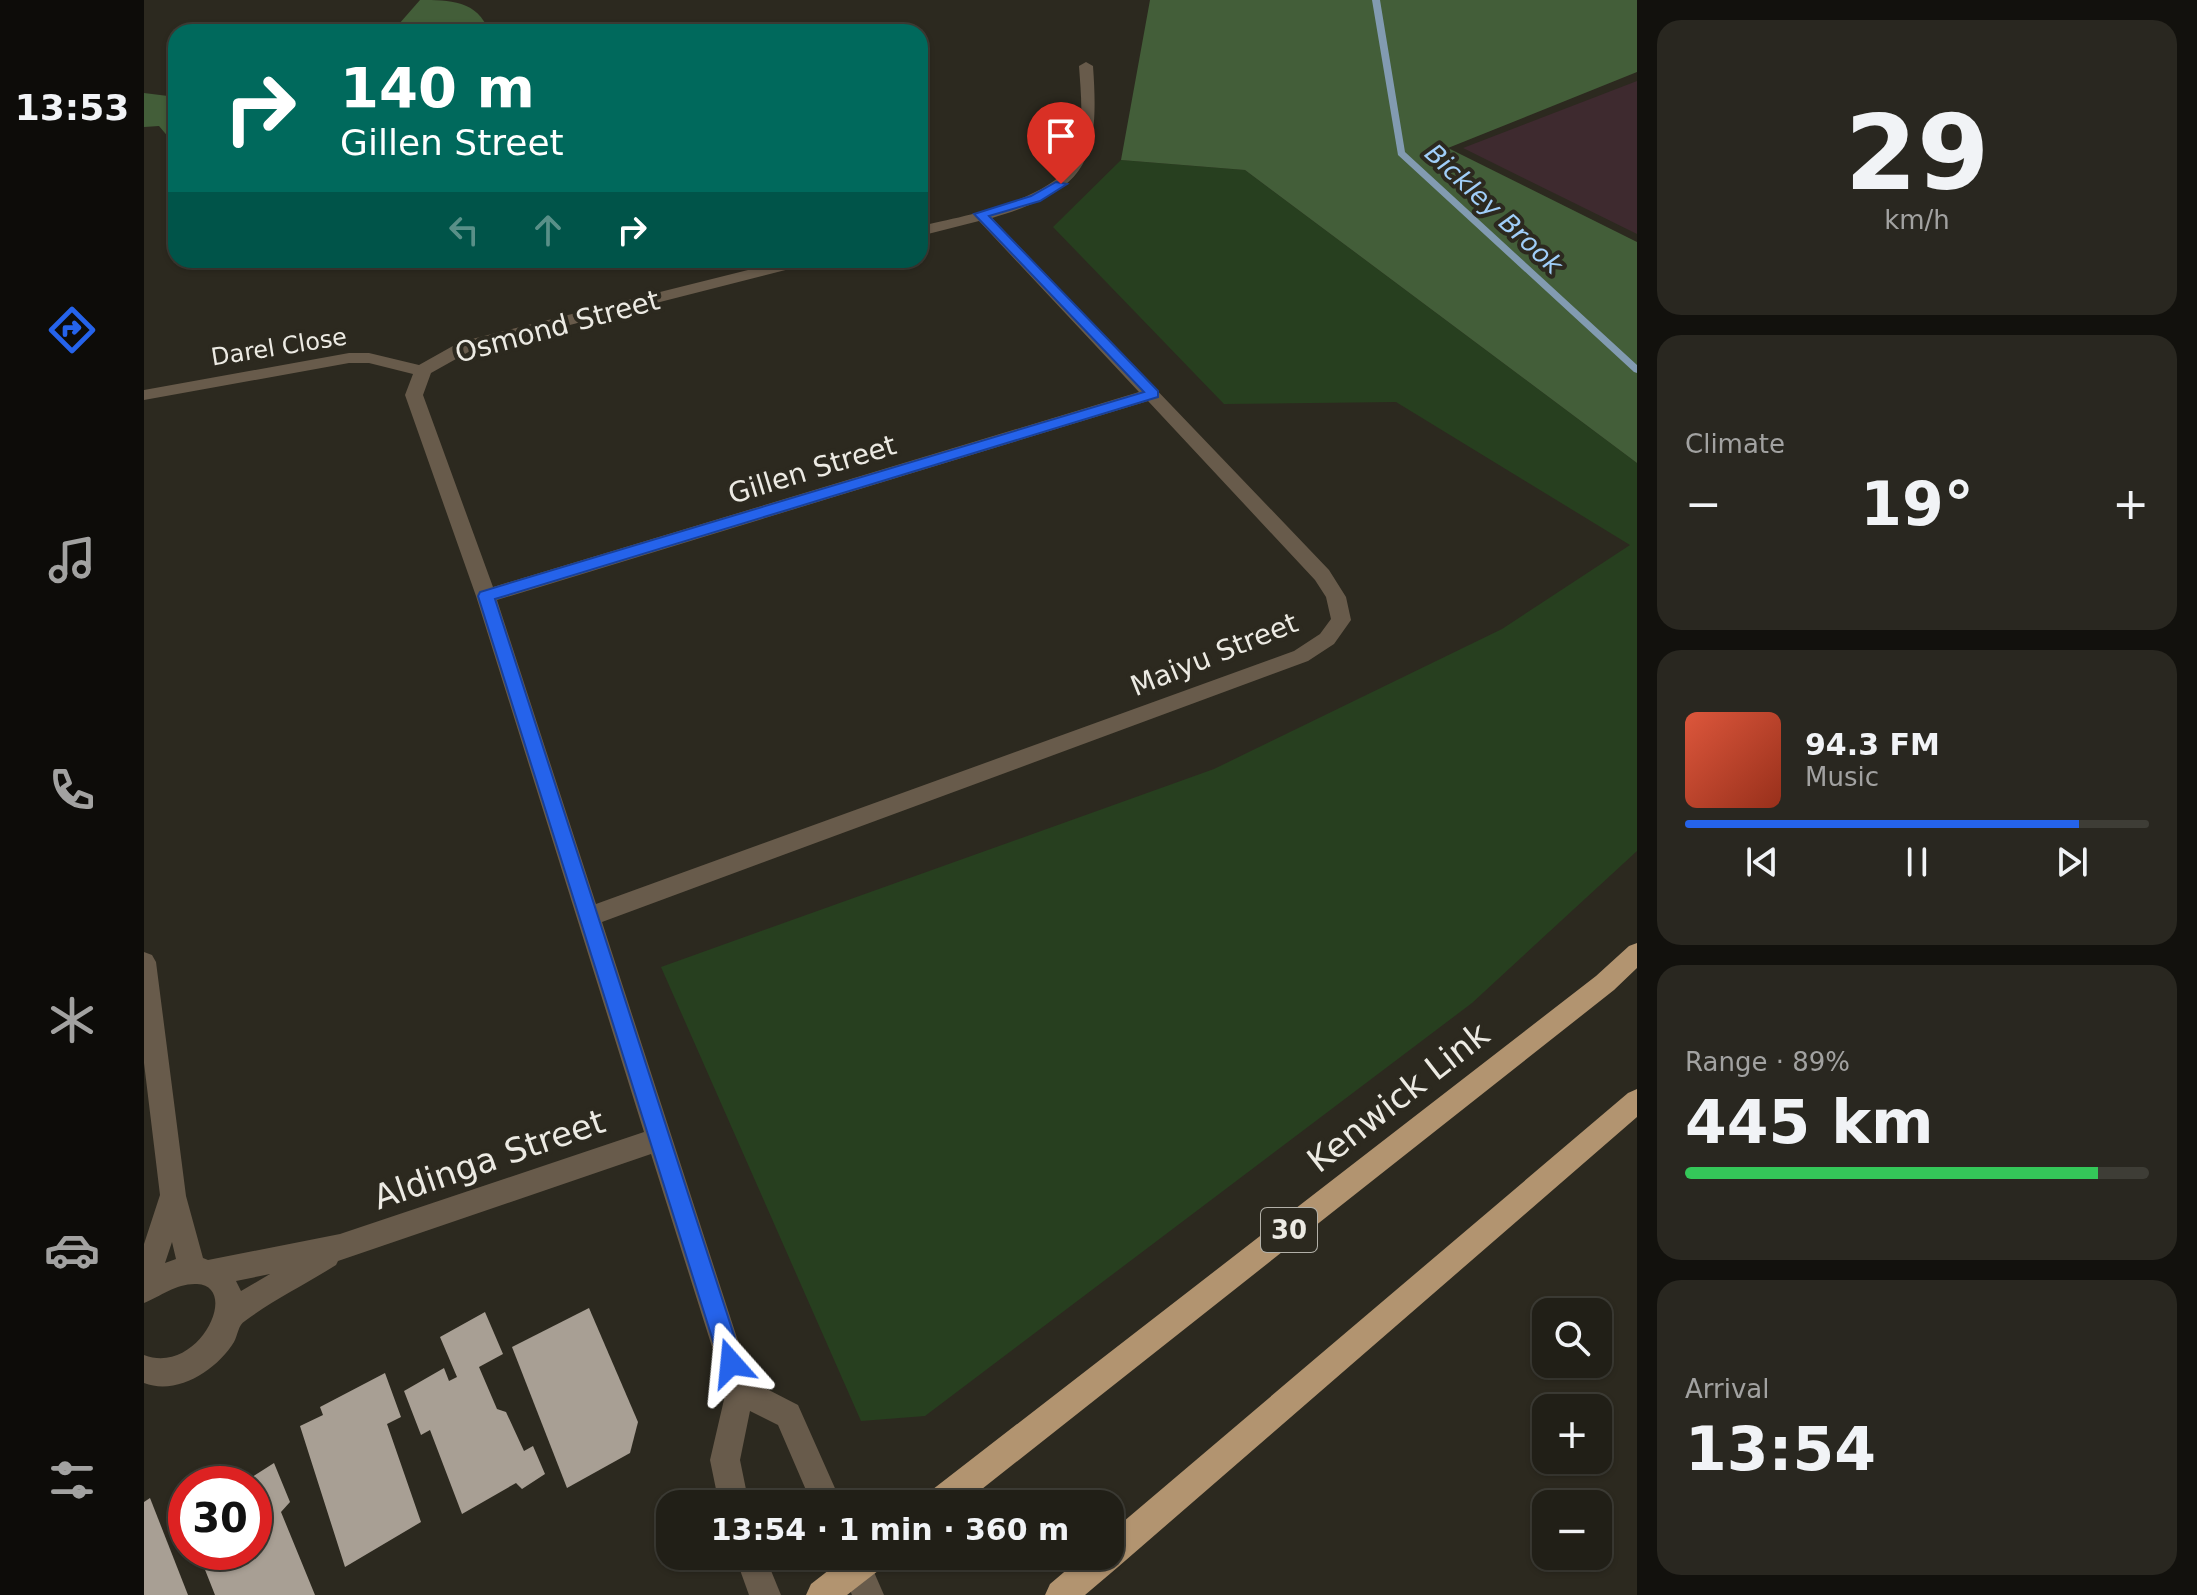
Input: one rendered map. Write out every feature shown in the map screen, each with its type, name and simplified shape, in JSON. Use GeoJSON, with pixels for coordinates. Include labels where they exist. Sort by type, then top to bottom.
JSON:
{"type":"FeatureCollection","features":[{"type":"Feature","properties":{"kind":"highway","name":"Kenwick Link"},"geometry":{"type":"LineString","coordinates":[[957,1490],[1605,983],[1637,953]]}},
{"type":"Feature","properties":{"kind":"highway"},"geometry":{"type":"LineString","coordinates":[[1124,1541],[1637,1101]]}},
{"type":"Feature","properties":{"kind":"highway"},"geometry":{"type":"LineString","coordinates":[[822,1595],[860,1570]]}},
{"type":"Feature","properties":{"kind":"highway"},"geometry":{"type":"LineString","coordinates":[[1061,1595],[1090,1570]]}},
{"type":"Feature","properties":{"kind":"street"},"geometry":{"type":"LineString","coordinates":[[928,229],[1036,198],[1061,184],[1076,167],[1084,144],[1088,93],[1086,66]]}},
{"type":"Feature","properties":{"kind":"street","name":"Maiyu Street"},"geometry":{"type":"LineString","coordinates":[[587,917],[1287,662],[1327,639],[1341,620],[1336,597],[1322,575],[980,214]]}},
{"type":"Feature","properties":{"kind":"street","name":"Osmond Street"},"geometry":{"type":"LineString","coordinates":[[731,1490],[725,1460],[740,1391],[486,596],[414,395],[414,384],[422,371],[437,359],[466,346],[775,268]]}},
{"type":"Feature","properties":{"kind":"street","name":"Darel Close"},"geometry":{"type":"LineString","coordinates":[[144,395],[349,358],[369,358],[422,371]]}},
{"type":"Feature","properties":{"kind":"street","name":"Gillen Street"},"geometry":{"type":"LineString","coordinates":[[486,596],[1153,394]]}},
{"type":"Feature","properties":{"kind":"street"},"geometry":{"type":"LineString","coordinates":[[144,962],[146,1012],[173,1196],[202,1270],[227,1288],[231,1313],[221,1339],[200,1360],[174,1372],[144,1369]]}},
{"type":"Feature","properties":{"kind":"street","name":"Aldinga Street"},"geometry":{"type":"LineString","coordinates":[[144,1289],[168,1273],[340,1247],[660,1139]]}},
{"type":"Feature","properties":{"kind":"street"},"geometry":{"type":"LineString","coordinates":[[144,1289],[173,1196]]}},
{"type":"Feature","properties":{"kind":"street","name":"Aldinga Street"},"geometry":{"type":"LineString","coordinates":[[231,1313],[340,1247]]}},
{"type":"Feature","properties":{"kind":"street"},"geometry":{"type":"LineString","coordinates":[[740,1391],[788,1415],[821,1490]]}},
{"type":"Feature","properties":{"kind":"street"},"geometry":{"type":"LineString","coordinates":[[755,1570],[765,1595]]}},
{"type":"Feature","properties":{"kind":"shaded area"},"geometry":{"type":"Polygon","coordinates":[[[1637,81],[1637,234],[1463,148],[1637,81]]]}},
{"type":"Feature","properties":{"kind":"green space"},"geometry":{"type":"Polygon","coordinates":[[[420,0],[441,0],[470,8],[485,24],[399,24],[420,0]]]}},
{"type":"Feature","properties":{"kind":"green space"},"geometry":{"type":"Polygon","coordinates":[[[1150,0],[1637,0],[1637,72],[1448,148],[1637,242],[1637,463],[1245,170],[1121,160],[1150,0]]]}},
{"type":"Feature","properties":{"kind":"green space"},"geometry":{"type":"Polygon","coordinates":[[[144,93],[168,96],[168,137],[159,126],[144,127],[144,93]]]}},
{"type":"Feature","properties":{"kind":"green space"},"geometry":{"type":"Polygon","coordinates":[[[1121,160],[1245,170],[1637,463],[1637,851],[1472,1003],[925,1416],[861,1421],[661,967],[1214,769],[1502,629],[1630,545],[1396,402],[1224,404],[1053,227],[1121,160]]]}},
{"type":"Feature","properties":{"kind":"building"},"geometry":{"type":"Polygon","coordinates":[[[589,1308],[638,1422],[630,1453],[567,1488],[512,1347],[589,1308]]]}},
{"type":"Feature","properties":{"kind":"building"},"geometry":{"type":"Polygon","coordinates":[[[485,1312],[503,1354],[479,1367],[497,1409],[506,1412],[524,1451],[533,1446],[545,1474],[522,1489],[516,1483],[462,1514],[430,1430],[421,1435],[404,1391],[444,1368],[449,1381],[457,1377],[440,1337],[485,1312]]]}},
{"type":"Feature","properties":{"kind":"building"},"geometry":{"type":"Polygon","coordinates":[[[385,1373],[401,1417],[387,1424],[421,1522],[345,1567],[300,1426],[323,1415],[320,1407],[385,1373]]]}},
{"type":"Feature","properties":{"kind":"building"},"geometry":{"type":"Polygon","coordinates":[[[274,1463],[290,1502],[281,1512],[315,1595],[215,1595],[205,1570],[272,1570],[272,1466],[269,1466],[274,1463]]]}},
{"type":"Feature","properties":{"kind":"building"},"geometry":{"type":"Polygon","coordinates":[[[150,1498],[168,1544],[168,1570],[178,1570],[188,1595],[144,1595],[144,1502],[150,1498]]]}},
{"type":"Feature","properties":{"kind":"waterway","name":"Bickley Brook"},"geometry":{"type":"LineString","coordinates":[[1376,0],[1401,153],[1637,370]]}},
{"type":"Feature","properties":{"kind":"route"},"geometry":{"type":"LineString","coordinates":[[731,1363],[486,596],[1153,394],[980,214],[1036,198],[1061,184]]}}]}
